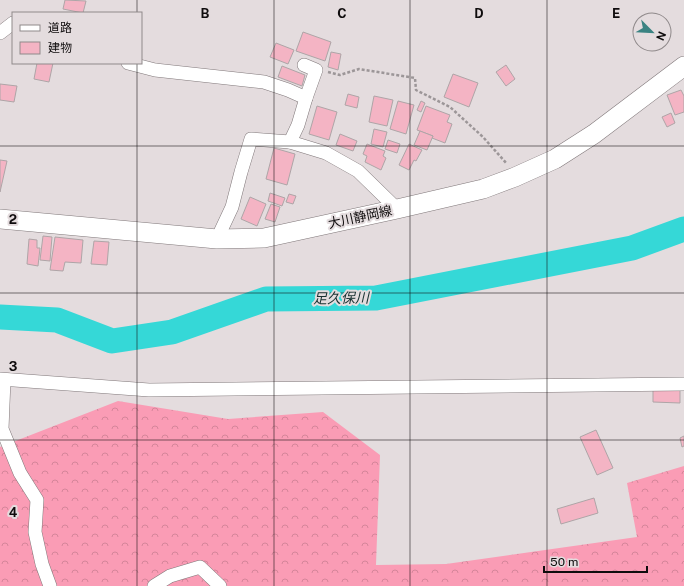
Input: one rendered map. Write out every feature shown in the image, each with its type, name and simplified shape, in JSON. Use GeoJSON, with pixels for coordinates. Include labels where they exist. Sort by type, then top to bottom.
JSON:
{"type":"FeatureCollection","features":[{"type":"Feature","properties":{"kind":"main road","name":"大川静岡線"},"geometry":{"type":"LineString","coordinates":[[0,220],[217,239],[264,238],[397,209],[483,189],[554,160],[594,134],[684,66]]}},
{"type":"Feature","properties":{"kind":"street"},"geometry":{"type":"LineString","coordinates":[[0,33],[12,24]]}},
{"type":"Feature","properties":{"kind":"street"},"geometry":{"type":"LineString","coordinates":[[132,64],[155,70],[264,82],[306,98]]}},
{"type":"Feature","properties":{"kind":"street"},"geometry":{"type":"LineString","coordinates":[[290,142],[298,125],[306,98],[310,67]]}},
{"type":"Feature","properties":{"kind":"street"},"geometry":{"type":"LineString","coordinates":[[217,239],[232,207],[251,139],[290,142],[326,153],[358,171],[397,209]]}},
{"type":"Feature","properties":{"kind":"street"},"geometry":{"type":"LineString","coordinates":[[50,586],[42,564],[35,532],[37,500],[20,473],[2,429],[2,380],[149,390],[684,384]]}},
{"type":"Feature","properties":{"kind":"street"},"geometry":{"type":"LineString","coordinates":[[154,586],[170,576],[200,567],[220,586]]}},
{"type":"Feature","properties":{"kind":"path"},"geometry":{"type":"LineString","coordinates":[[310,67],[340,75],[359,69],[415,78],[416,90],[450,107],[483,137],[504,160],[515,177]]}},
{"type":"Feature","properties":{"kind":"green space"},"geometry":{"type":"Polygon","coordinates":[[[118,401],[228,419],[323,412],[380,455],[376,565],[446,564],[637,537],[627,483],[684,466],[684,586],[0,586],[0,447],[118,401]]]}},
{"type":"Feature","properties":{"kind":"building"},"geometry":{"type":"Polygon","coordinates":[[[65,0],[86,1],[83,12],[63,9],[65,0]]]}},
{"type":"Feature","properties":{"kind":"building"},"geometry":{"type":"Polygon","coordinates":[[[303,32],[331,42],[325,61],[296,51],[303,32]]]}},
{"type":"Feature","properties":{"kind":"building"},"geometry":{"type":"Polygon","coordinates":[[[276,43],[294,50],[288,64],[270,57],[276,43]]]}},
{"type":"Feature","properties":{"kind":"building"},"geometry":{"type":"Polygon","coordinates":[[[331,52],[341,54],[338,70],[328,67],[331,52]]]}},
{"type":"Feature","properties":{"kind":"building"},"geometry":{"type":"Polygon","coordinates":[[[37,64],[53,64],[49,82],[34,79],[37,64]]]}},
{"type":"Feature","properties":{"kind":"building"},"geometry":{"type":"Polygon","coordinates":[[[506,65],[515,79],[506,86],[496,72],[506,65]]]}},
{"type":"Feature","properties":{"kind":"building"},"geometry":{"type":"Polygon","coordinates":[[[282,66],[305,75],[302,86],[278,77],[282,66]]]}},
{"type":"Feature","properties":{"kind":"building"},"geometry":{"type":"Polygon","coordinates":[[[453,74],[478,83],[469,107],[444,97],[453,74]]]}},
{"type":"Feature","properties":{"kind":"building"},"geometry":{"type":"Polygon","coordinates":[[[0,84],[17,86],[14,102],[0,100],[0,84]]]}},
{"type":"Feature","properties":{"kind":"building"},"geometry":{"type":"Polygon","coordinates":[[[681,90],[684,96],[684,112],[675,115],[667,95],[681,90]]]}},
{"type":"Feature","properties":{"kind":"building"},"geometry":{"type":"Polygon","coordinates":[[[348,94],[359,97],[357,108],[345,105],[348,94]]]}},
{"type":"Feature","properties":{"kind":"building"},"geometry":{"type":"Polygon","coordinates":[[[374,96],[393,100],[387,126],[369,122],[374,96]]]}},
{"type":"Feature","properties":{"kind":"building"},"geometry":{"type":"Polygon","coordinates":[[[398,101],[414,105],[406,134],[390,129],[398,101]]]}},
{"type":"Feature","properties":{"kind":"building"},"geometry":{"type":"Polygon","coordinates":[[[421,101],[425,103],[421,112],[417,110],[421,101]]]}},
{"type":"Feature","properties":{"kind":"building"},"geometry":{"type":"Polygon","coordinates":[[[317,106],[337,112],[329,140],[309,134],[317,106]]]}},
{"type":"Feature","properties":{"kind":"building"},"geometry":{"type":"Polygon","coordinates":[[[426,106],[450,115],[447,122],[452,124],[445,143],[432,138],[433,136],[417,130],[426,106]]]}},
{"type":"Feature","properties":{"kind":"building"},"geometry":{"type":"Polygon","coordinates":[[[671,113],[675,123],[667,127],[662,117],[671,113]]]}},
{"type":"Feature","properties":{"kind":"building"},"geometry":{"type":"Polygon","coordinates":[[[374,129],[387,132],[383,147],[371,144],[374,129]]]}},
{"type":"Feature","properties":{"kind":"building"},"geometry":{"type":"Polygon","coordinates":[[[420,131],[433,136],[427,150],[414,145],[420,131]]]}},
{"type":"Feature","properties":{"kind":"building"},"geometry":{"type":"Polygon","coordinates":[[[340,134],[357,141],[353,151],[336,145],[340,134]]]}},
{"type":"Feature","properties":{"kind":"building"},"geometry":{"type":"Polygon","coordinates":[[[388,140],[400,144],[397,153],[385,149],[388,140]]]}},
{"type":"Feature","properties":{"kind":"building"},"geometry":{"type":"Polygon","coordinates":[[[367,144],[385,151],[383,156],[386,158],[381,170],[365,162],[367,156],[363,154],[367,144]]]}},
{"type":"Feature","properties":{"kind":"building"},"geometry":{"type":"Polygon","coordinates":[[[409,144],[422,150],[416,161],[414,160],[409,170],[399,165],[409,144]]]}},
{"type":"Feature","properties":{"kind":"building"},"geometry":{"type":"Polygon","coordinates":[[[274,148],[295,154],[287,185],[266,179],[274,148]]]}},
{"type":"Feature","properties":{"kind":"building"},"geometry":{"type":"Polygon","coordinates":[[[0,160],[7,161],[0,192],[0,160]]]}},
{"type":"Feature","properties":{"kind":"building"},"geometry":{"type":"Polygon","coordinates":[[[270,193],[285,198],[282,206],[268,201],[270,193]]]}},
{"type":"Feature","properties":{"kind":"building"},"geometry":{"type":"Polygon","coordinates":[[[289,194],[296,196],[293,204],[286,202],[289,194]]]}},
{"type":"Feature","properties":{"kind":"building"},"geometry":{"type":"Polygon","coordinates":[[[250,197],[266,204],[257,226],[241,219],[250,197]]]}},
{"type":"Feature","properties":{"kind":"building"},"geometry":{"type":"Polygon","coordinates":[[[271,204],[280,207],[275,222],[265,219],[271,204]]]}},
{"type":"Feature","properties":{"kind":"building"},"geometry":{"type":"Polygon","coordinates":[[[43,236],[52,237],[50,261],[40,260],[43,236]]]}},
{"type":"Feature","properties":{"kind":"building"},"geometry":{"type":"Polygon","coordinates":[[[55,237],[83,240],[81,263],[65,262],[63,271],[50,270],[55,237]]]}},
{"type":"Feature","properties":{"kind":"building"},"geometry":{"type":"Polygon","coordinates":[[[29,239],[37,240],[37,248],[40,248],[38,266],[27,264],[29,239]]]}},
{"type":"Feature","properties":{"kind":"building"},"geometry":{"type":"Polygon","coordinates":[[[94,241],[109,242],[107,265],[91,264],[94,241]]]}},
{"type":"Feature","properties":{"kind":"building"},"geometry":{"type":"Polygon","coordinates":[[[653,389],[680,389],[680,403],[653,402],[653,389]]]}},
{"type":"Feature","properties":{"kind":"building"},"geometry":{"type":"Polygon","coordinates":[[[596,430],[613,468],[597,475],[580,437],[596,430]]]}},
{"type":"Feature","properties":{"kind":"building"},"geometry":{"type":"Polygon","coordinates":[[[684,436],[684,446],[682,447],[680,438],[684,436]]]}},
{"type":"Feature","properties":{"kind":"building"},"geometry":{"type":"Polygon","coordinates":[[[594,498],[598,513],[561,524],[557,509],[594,498]]]}},
{"type":"Feature","properties":{"kind":"waterway","name":"足久保川"},"geometry":{"type":"LineString","coordinates":[[0,317],[57,320],[112,341],[172,332],[266,299],[376,298],[632,248],[684,229]]}}]}
